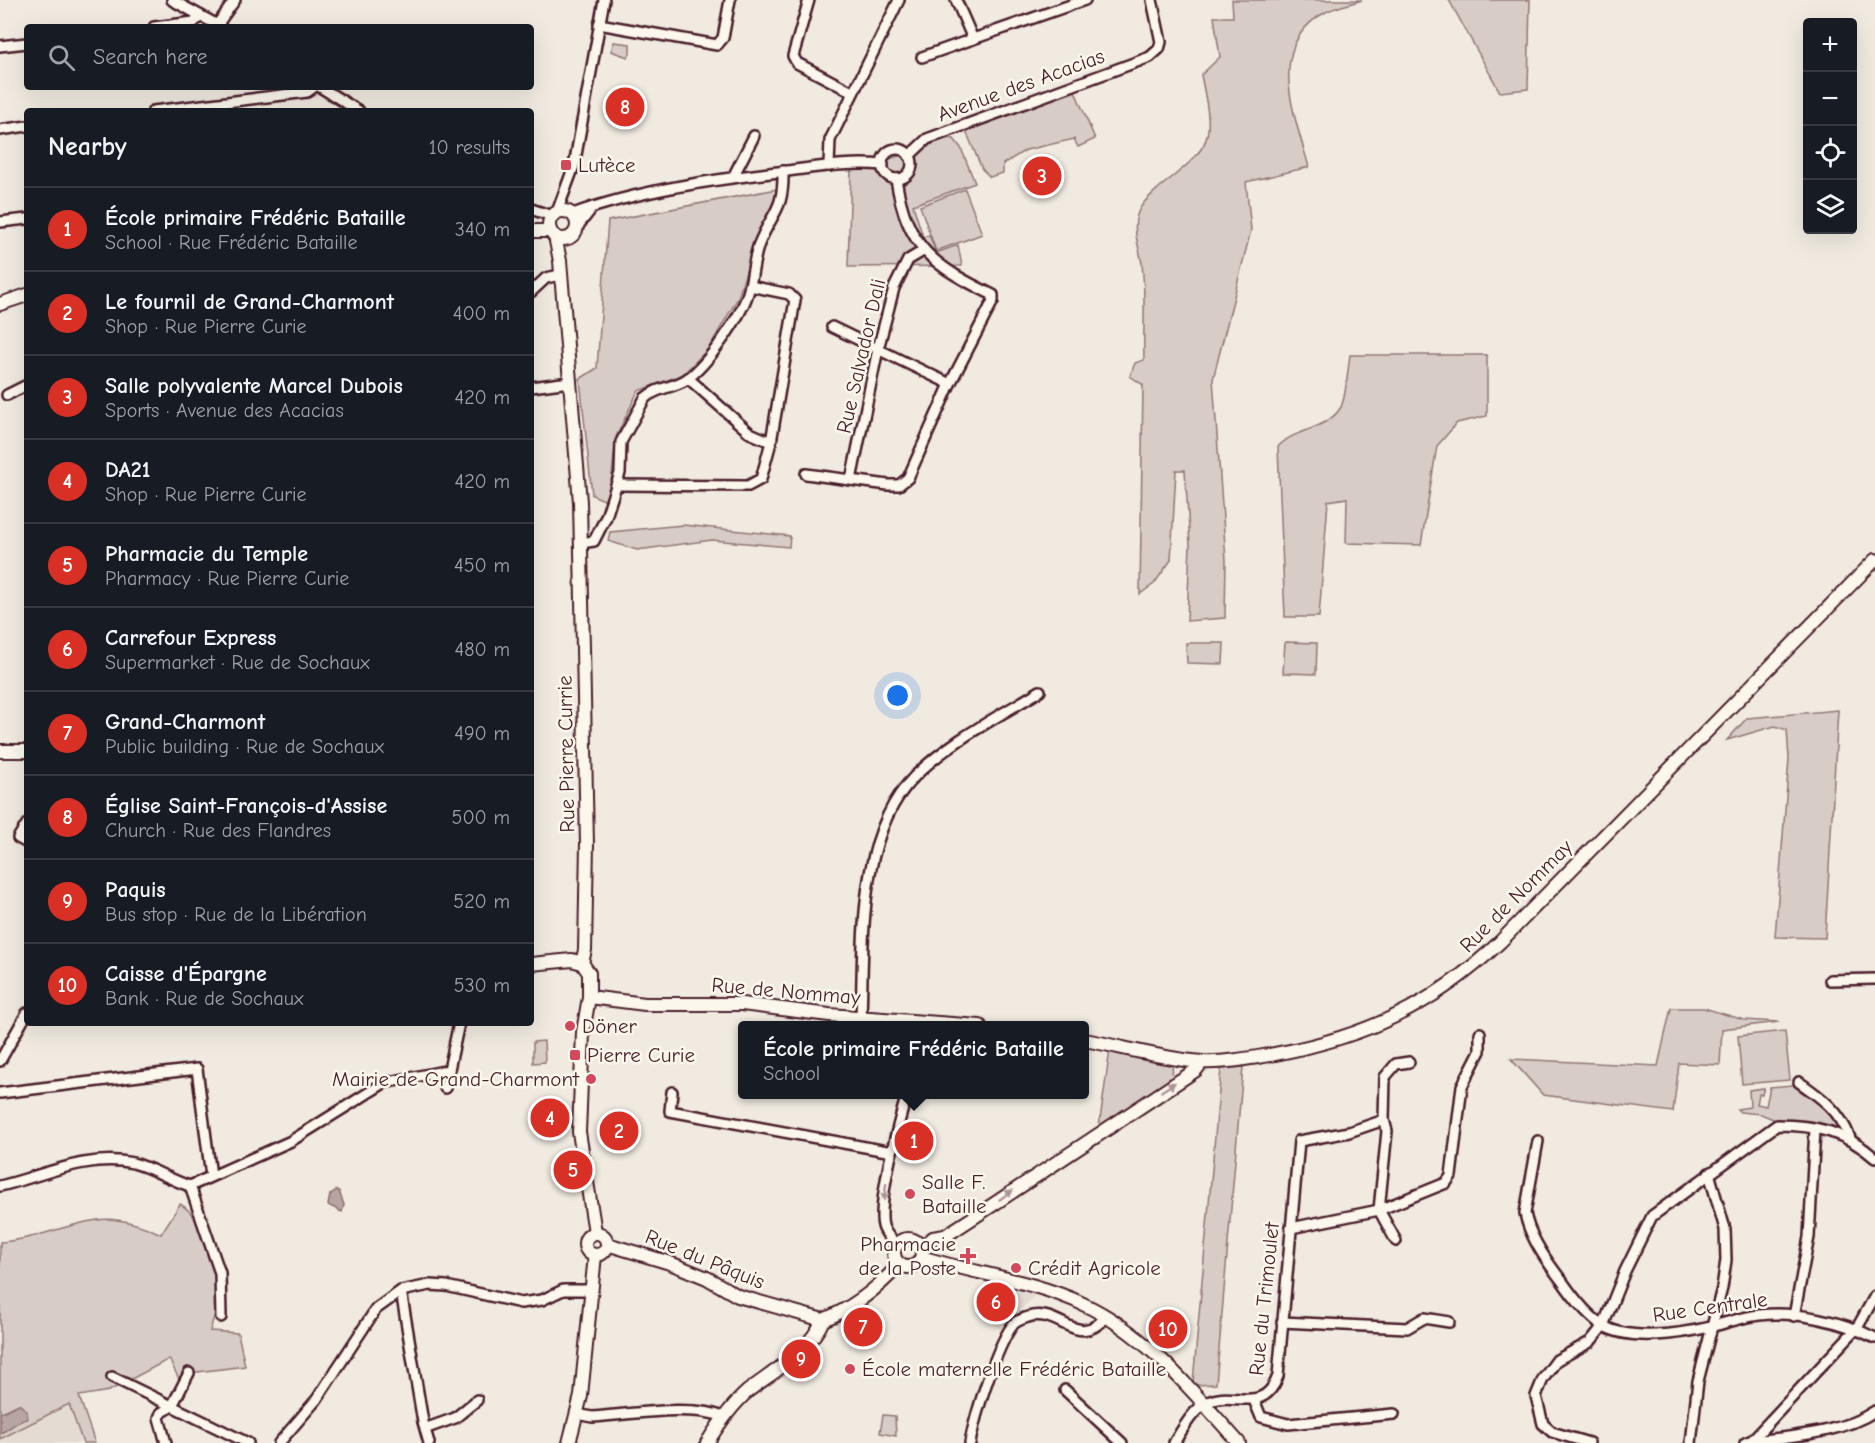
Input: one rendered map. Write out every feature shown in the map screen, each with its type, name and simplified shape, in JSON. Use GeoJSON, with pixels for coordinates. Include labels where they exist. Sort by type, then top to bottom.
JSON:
{"type":"FeatureCollection","features":[{"type":"Feature","properties":{"kind":"street"},"geometry":{"type":"LineString","coordinates":[[172,0],[215,24]]}},
{"type":"Feature","properties":{"kind":"street"},"geometry":{"type":"LineString","coordinates":[[220,24],[235,0]]}},
{"type":"Feature","properties":{"kind":"street"},"geometry":{"type":"LineString","coordinates":[[562,213],[604,0]]}},
{"type":"Feature","properties":{"kind":"street"},"geometry":{"type":"LineString","coordinates":[[809,0],[793,56],[797,63],[852,92]]}},
{"type":"Feature","properties":{"kind":"street"},"geometry":{"type":"LineString","coordinates":[[829,166],[830,140],[899,0]]}},
{"type":"Feature","properties":{"kind":"street"},"geometry":{"type":"LineString","coordinates":[[956,0],[973,39]]}},
{"type":"Feature","properties":{"kind":"street"},"geometry":{"type":"LineString","coordinates":[[922,57],[1086,0]]}},
{"type":"Feature","properties":{"kind":"street","name":"Avenue des Acacias"},"geometry":{"type":"LineString","coordinates":[[909,156],[927,139],[1150,57],[1159,49],[1161,42],[1152,0]]}},
{"type":"Feature","properties":{"kind":"street"},"geometry":{"type":"LineString","coordinates":[[600,24],[711,46],[717,45],[723,38],[729,4]]}},
{"type":"Feature","properties":{"kind":"street"},"geometry":{"type":"LineString","coordinates":[[178,24],[194,22],[201,16]]}},
{"type":"Feature","properties":{"kind":"street"},"geometry":{"type":"LineString","coordinates":[[0,46],[24,43]]}},
{"type":"Feature","properties":{"kind":"street"},"geometry":{"type":"LineString","coordinates":[[177,108],[310,90]]}},
{"type":"Feature","properties":{"kind":"street"},"geometry":{"type":"LineString","coordinates":[[335,91],[355,108]]}},
{"type":"Feature","properties":{"kind":"street"},"geometry":{"type":"LineString","coordinates":[[0,130],[24,126]]}},
{"type":"Feature","properties":{"kind":"street"},"geometry":{"type":"LineString","coordinates":[[733,177],[754,136]]}},
{"type":"Feature","properties":{"kind":"street"},"geometry":{"type":"LineString","coordinates":[[894,150],[903,151],[909,156],[912,163],[910,171],[904,177],[896,179],[889,176],[883,165],[885,157],[894,150]]}},
{"type":"Feature","properties":{"kind":"street"},"geometry":{"type":"LineString","coordinates":[[534,211],[562,213],[733,177],[857,163],[883,165]]}},
{"type":"Feature","properties":{"kind":"street"},"geometry":{"type":"LineString","coordinates":[[581,543],[594,541],[606,518],[620,473],[621,442],[645,398],[651,392],[688,378],[715,346],[746,301],[759,244],[779,210],[783,193],[783,171]]}},
{"type":"Feature","properties":{"kind":"street"},"geometry":{"type":"LineString","coordinates":[[806,474],[899,485],[908,478],[950,384],[993,301],[993,296],[946,270],[922,251],[904,210],[896,179]]}},
{"type":"Feature","properties":{"kind":"street"},"geometry":{"type":"LineString","coordinates":[[534,231],[558,235],[574,234],[595,206]]}},
{"type":"Feature","properties":{"kind":"street"},"geometry":{"type":"LineString","coordinates":[[562,213],[578,226]]}},
{"type":"Feature","properties":{"kind":"street","name":"Rue Pierre Currie"},"geometry":{"type":"LineString","coordinates":[[562,213],[549,223],[558,235],[581,543],[587,844],[585,950],[582,963]]}},
{"type":"Feature","properties":{"kind":"street"},"geometry":{"type":"LineString","coordinates":[[0,222],[24,219]]}},
{"type":"Feature","properties":{"kind":"street","name":"Rue Salvador Dali"},"geometry":{"type":"LineString","coordinates":[[851,480],[878,349],[900,272],[908,260],[922,251]]}},
{"type":"Feature","properties":{"kind":"street"},"geometry":{"type":"LineString","coordinates":[[534,289],[546,278],[560,275]]}},
{"type":"Feature","properties":{"kind":"street"},"geometry":{"type":"LineString","coordinates":[[616,485],[748,486],[761,478],[771,442],[795,300],[789,294],[750,286]]}},
{"type":"Feature","properties":{"kind":"street"},"geometry":{"type":"LineString","coordinates":[[0,304],[24,297]]}},
{"type":"Feature","properties":{"kind":"street"},"geometry":{"type":"LineString","coordinates":[[832,327],[950,384]]}},
{"type":"Feature","properties":{"kind":"street"},"geometry":{"type":"LineString","coordinates":[[688,378],[750,433],[771,442]]}},
{"type":"Feature","properties":{"kind":"street"},"geometry":{"type":"LineString","coordinates":[[534,387],[570,382]]}},
{"type":"Feature","properties":{"kind":"street"},"geometry":{"type":"LineString","coordinates":[[7,395],[24,386]]}},
{"type":"Feature","properties":{"kind":"street","name":"Rue de Nommay"},"geometry":{"type":"LineString","coordinates":[[1089,1041],[1202,1062],[1264,1056],[1349,1036],[1397,1017],[1450,985],[1500,942],[1875,560]]}},
{"type":"Feature","properties":{"kind":"street"},"geometry":{"type":"LineString","coordinates":[[861,1017],[867,885],[877,845],[895,802],[914,777],[947,750],[1040,691]]}},
{"type":"Feature","properties":{"kind":"street"},"geometry":{"type":"LineString","coordinates":[[0,751],[24,752]]}},
{"type":"Feature","properties":{"kind":"street"},"geometry":{"type":"LineString","coordinates":[[24,829],[18,838],[24,841]]}},
{"type":"Feature","properties":{"kind":"street"},"geometry":{"type":"LineString","coordinates":[[534,964],[572,960],[582,963],[589,973],[589,997],[583,1032],[579,1116],[595,1232]]}},
{"type":"Feature","properties":{"kind":"street"},"geometry":{"type":"LineString","coordinates":[[1830,980],[1875,979]]}},
{"type":"Feature","properties":{"kind":"street","name":"Rue de Nommay"},"geometry":{"type":"LineString","coordinates":[[589,997],[635,1003],[742,1004],[896,1021]]}},
{"type":"Feature","properties":{"kind":"street"},"geometry":{"type":"LineString","coordinates":[[0,1061],[24,1018]]}},
{"type":"Feature","properties":{"kind":"street"},"geometry":{"type":"LineString","coordinates":[[445,1088],[458,1026]]}},
{"type":"Feature","properties":{"kind":"street"},"geometry":{"type":"LineString","coordinates":[[1291,1228],[1379,1209],[1446,1183],[1451,1176],[1462,1086],[1480,1051],[1480,1033]]}},
{"type":"Feature","properties":{"kind":"street"},"geometry":{"type":"LineString","coordinates":[[906,1099],[892,1152],[883,1226],[897,1245],[895,1258],[900,1264],[909,1267],[915,1265],[921,1252],[933,1238],[945,1236],[992,1206],[1196,1070],[1202,1062]]}},
{"type":"Feature","properties":{"kind":"street"},"geometry":{"type":"LineString","coordinates":[[1396,1241],[1379,1209],[1386,1131],[1384,1077],[1396,1064],[1409,1062]]}},
{"type":"Feature","properties":{"kind":"street"},"geometry":{"type":"LineString","coordinates":[[0,1093],[197,1069],[212,1176]]}},
{"type":"Feature","properties":{"kind":"street"},"geometry":{"type":"LineString","coordinates":[[0,1185],[63,1167],[110,1161],[135,1164],[190,1186],[291,1141],[384,1083],[449,1070]]}},
{"type":"Feature","properties":{"kind":"street"},"geometry":{"type":"LineString","coordinates":[[1799,1082],[1825,1100],[1844,1123],[1850,1138]]}},
{"type":"Feature","properties":{"kind":"street"},"geometry":{"type":"LineString","coordinates":[[672,1092],[670,1111],[892,1152]]}},
{"type":"Feature","properties":{"kind":"street","name":"Rue du Trimoulet"},"geometry":{"type":"LineString","coordinates":[[1204,1404],[1214,1399],[1254,1400],[1262,1397],[1275,1385],[1278,1376],[1299,1141],[1349,1132],[1384,1120]]}},
{"type":"Feature","properties":{"kind":"street"},"geometry":{"type":"LineString","coordinates":[[1589,1443],[1552,1432],[1542,1424],[1536,1396],[1543,1379],[1557,1360],[1590,1342],[1604,1326],[1625,1271],[1652,1216],[1708,1173],[1777,1125],[1815,1129],[1850,1138],[1875,1158]]}},
{"type":"Feature","properties":{"kind":"street"},"geometry":{"type":"LineString","coordinates":[[1794,1316],[1809,1237],[1815,1129]]}},
{"type":"Feature","properties":{"kind":"street","name":"Rue Centrale"},"geometry":{"type":"LineString","coordinates":[[1538,1141],[1525,1213],[1527,1225],[1555,1272],[1576,1301],[1604,1326],[1642,1335],[1686,1332],[1762,1315],[1794,1316],[1857,1329],[1875,1338]]}},
{"type":"Feature","properties":{"kind":"street"},"geometry":{"type":"LineString","coordinates":[[1691,1443],[1698,1382],[1722,1288],[1726,1242],[1708,1173]]}},
{"type":"Feature","properties":{"kind":"street"},"geometry":{"type":"LineString","coordinates":[[190,1186],[218,1265],[223,1294],[221,1317]]}},
{"type":"Feature","properties":{"kind":"street"},"geometry":{"type":"LineString","coordinates":[[595,1232],[606,1238],[607,1244],[601,1254],[595,1256],[588,1253],[584,1240],[595,1232]]}},
{"type":"Feature","properties":{"kind":"street"},"geometry":{"type":"LineString","coordinates":[[897,1245],[907,1239],[916,1242],[921,1252],[1057,1294],[1107,1316],[1132,1333],[1204,1404],[1239,1443]]}},
{"type":"Feature","properties":{"kind":"street","name":"Rue du Pâquis"},"geometry":{"type":"LineString","coordinates":[[607,1244],[670,1263],[707,1278],[738,1296],[823,1320]]}},
{"type":"Feature","properties":{"kind":"street"},"geometry":{"type":"LineString","coordinates":[[569,1443],[577,1414],[587,1345],[590,1290],[595,1256]]}},
{"type":"Feature","properties":{"kind":"street"},"geometry":{"type":"LineString","coordinates":[[707,1443],[724,1418],[747,1392],[795,1356],[823,1320],[854,1305],[877,1288],[900,1264]]}},
{"type":"Feature","properties":{"kind":"street"},"geometry":{"type":"LineString","coordinates":[[279,1443],[318,1399],[376,1309],[401,1291],[430,1285],[446,1286],[521,1303],[542,1300],[563,1290],[590,1290]]}},
{"type":"Feature","properties":{"kind":"street"},"geometry":{"type":"LineString","coordinates":[[401,1291],[423,1422],[427,1428],[429,1443]]}},
{"type":"Feature","properties":{"kind":"street"},"geometry":{"type":"LineString","coordinates":[[1749,1441],[1857,1329],[1875,1296]]}},
{"type":"Feature","properties":{"kind":"street"},"geometry":{"type":"LineString","coordinates":[[970,1443],[1000,1351],[1013,1324],[1040,1315],[1084,1331],[1097,1327],[1107,1316]]}},
{"type":"Feature","properties":{"kind":"street"},"geometry":{"type":"LineString","coordinates":[[1282,1322],[1407,1328],[1424,1318],[1449,1322]]}},
{"type":"Feature","properties":{"kind":"street"},"geometry":{"type":"LineString","coordinates":[[166,1443],[159,1418],[160,1413],[172,1406],[189,1373]]}},
{"type":"Feature","properties":{"kind":"street"},"geometry":{"type":"LineString","coordinates":[[112,1377],[248,1443]]}},
{"type":"Feature","properties":{"kind":"street"},"geometry":{"type":"LineString","coordinates":[[1065,1390],[1122,1443]]}},
{"type":"Feature","properties":{"kind":"street"},"geometry":{"type":"LineString","coordinates":[[427,1428],[455,1418],[477,1400]]}},
{"type":"Feature","properties":{"kind":"street"},"geometry":{"type":"LineString","coordinates":[[1254,1400],[1261,1418],[1288,1424],[1394,1414]]}},
{"type":"Feature","properties":{"kind":"street"},"geometry":{"type":"LineString","coordinates":[[1174,1443],[1204,1404]]}},
{"type":"Feature","properties":{"kind":"street"},"geometry":{"type":"LineString","coordinates":[[577,1414],[592,1417],[690,1411],[714,1412],[724,1418]]}},
{"type":"Feature","properties":{"kind":"street"},"geometry":{"type":"LineString","coordinates":[[1749,1441],[1769,1440],[1847,1424],[1875,1411]]}},
{"type":"Feature","properties":{"kind":"shaded area"},"geometry":{"type":"Polygon","coordinates":[[[1232,0],[1362,0],[1326,12],[1307,26],[1295,43],[1290,62],[1289,82],[1297,126],[1309,167],[1246,182],[1251,230],[1213,379],[1226,560],[1225,618],[1187,621],[1190,545],[1185,470],[1176,470],[1171,560],[1154,584],[1140,594],[1143,385],[1130,376],[1135,363],[1144,360],[1143,276],[1136,221],[1141,207],[1147,200],[1191,161],[1206,140],[1208,115],[1201,75],[1220,57],[1214,17],[1233,17],[1232,0]]]}},
{"type":"Feature","properties":{"kind":"shaded area"},"geometry":{"type":"Polygon","coordinates":[[[1449,0],[1530,0],[1528,89],[1500,92],[1449,0]]]}},
{"type":"Feature","properties":{"kind":"shaded area"},"geometry":{"type":"Polygon","coordinates":[[[614,42],[630,44],[628,57],[611,51],[614,42]]]}},
{"type":"Feature","properties":{"kind":"shaded area"},"geometry":{"type":"Polygon","coordinates":[[[1075,91],[1095,139],[1078,147],[1074,139],[1026,150],[1003,164],[1003,173],[990,177],[982,169],[966,131],[1075,91]]]}},
{"type":"Feature","properties":{"kind":"shaded area"},"geometry":{"type":"Polygon","coordinates":[[[949,138],[954,139],[961,148],[975,183],[913,205],[923,237],[929,235],[936,253],[958,245],[962,266],[848,267],[851,170],[870,166],[949,138]]]}},
{"type":"Feature","properties":{"kind":"shaded area"},"geometry":{"type":"Polygon","coordinates":[[[777,189],[772,216],[751,255],[738,298],[709,348],[683,374],[638,391],[616,437],[609,502],[592,495],[580,379],[597,368],[608,221],[777,189]]]}},
{"type":"Feature","properties":{"kind":"shaded area"},"geometry":{"type":"Polygon","coordinates":[[[965,189],[982,234],[936,251],[920,206],[965,189]]]}},
{"type":"Feature","properties":{"kind":"shaded area"},"geometry":{"type":"Polygon","coordinates":[[[1350,355],[1487,355],[1487,416],[1457,423],[1437,446],[1421,545],[1346,543],[1347,498],[1328,501],[1319,617],[1285,617],[1278,447],[1293,436],[1328,421],[1335,415],[1341,407],[1346,390],[1350,355]]]}},
{"type":"Feature","properties":{"kind":"shaded area"},"geometry":{"type":"Polygon","coordinates":[[[683,525],[790,536],[789,547],[712,540],[637,550],[608,541],[610,532],[683,525]]]}},
{"type":"Feature","properties":{"kind":"shaded area"},"geometry":{"type":"Polygon","coordinates":[[[1285,642],[1317,643],[1316,674],[1283,673],[1285,642]]]}},
{"type":"Feature","properties":{"kind":"shaded area"},"geometry":{"type":"Polygon","coordinates":[[[1186,643],[1224,643],[1223,664],[1187,663],[1186,643]]]}},
{"type":"Feature","properties":{"kind":"shaded area"},"geometry":{"type":"Polygon","coordinates":[[[1838,710],[1825,938],[1775,937],[1789,759],[1787,730],[1775,726],[1727,740],[1747,718],[1838,710]]]}},
{"type":"Feature","properties":{"kind":"shaded area"},"geometry":{"type":"Polygon","coordinates":[[[1671,1008],[1704,1008],[1744,1020],[1779,1022],[1722,1029],[1720,1065],[1679,1063],[1673,1112],[1543,1095],[1511,1059],[1658,1066],[1671,1008]]]}},
{"type":"Feature","properties":{"kind":"shaded area"},"geometry":{"type":"Polygon","coordinates":[[[1785,1031],[1790,1080],[1742,1084],[1738,1036],[1785,1031]]]}},
{"type":"Feature","properties":{"kind":"shaded area"},"geometry":{"type":"Polygon","coordinates":[[[544,1041],[545,1062],[533,1063],[533,1042],[544,1041]]]}},
{"type":"Feature","properties":{"kind":"shaded area"},"geometry":{"type":"Polygon","coordinates":[[[1110,1050],[1172,1065],[1173,1078],[1099,1127],[1110,1050]]]}},
{"type":"Feature","properties":{"kind":"shaded area"},"geometry":{"type":"Polygon","coordinates":[[[1243,1067],[1216,1384],[1195,1385],[1193,1382],[1221,1069],[1243,1067]]]}},
{"type":"Feature","properties":{"kind":"shaded area"},"geometry":{"type":"Polygon","coordinates":[[[1793,1085],[1831,1114],[1837,1127],[1835,1129],[1778,1121],[1761,1114],[1740,1112],[1737,1109],[1750,1107],[1749,1090],[1764,1088],[1762,1094],[1759,1094],[1757,1104],[1766,1106],[1770,1087],[1793,1085]]]}},
{"type":"Feature","properties":{"kind":"shaded area"},"geometry":{"type":"Polygon","coordinates":[[[336,1190],[339,1191],[344,1205],[342,1212],[328,1205],[330,1195],[336,1190]]]}},
{"type":"Feature","properties":{"kind":"shaded area"},"geometry":{"type":"Polygon","coordinates":[[[180,1204],[196,1220],[212,1257],[218,1294],[210,1331],[238,1333],[245,1366],[189,1373],[182,1385],[169,1359],[109,1391],[79,1396],[95,1443],[83,1443],[69,1404],[0,1439],[0,1242],[13,1241],[84,1222],[105,1219],[130,1223],[161,1234],[180,1204]]]}},
{"type":"Feature","properties":{"kind":"shaded area"},"geometry":{"type":"Polygon","coordinates":[[[1008,1287],[1035,1295],[1001,1330],[987,1317],[1004,1302],[1000,1294],[1008,1287]]]}},
{"type":"Feature","properties":{"kind":"shaded area"},"geometry":{"type":"Polygon","coordinates":[[[19,1404],[27,1411],[27,1419],[19,1421],[0,1433],[0,1413],[19,1404]]]}},
{"type":"Feature","properties":{"kind":"shaded area"},"geometry":{"type":"Polygon","coordinates":[[[69,1404],[83,1443],[0,1443],[0,1439],[69,1404]]]}},
{"type":"Feature","properties":{"kind":"shaded area"},"geometry":{"type":"Polygon","coordinates":[[[883,1415],[895,1416],[896,1436],[880,1433],[883,1415]]]}},
{"type":"Feature","properties":{"kind":"place","name":"Église Saint-François-d'Assise"},"geometry":{"type":"Point","coordinates":[625,107]}},
{"type":"Feature","properties":{"kind":"place","name":"Lutèce"},"geometry":{"type":"Point","coordinates":[566,165]}},
{"type":"Feature","properties":{"kind":"place","name":"Salle polyvalente Marcel Dubois"},"geometry":{"type":"Point","coordinates":[1042,176]}},
{"type":"Feature","properties":{"kind":"place","name":"Döner"},"geometry":{"type":"Point","coordinates":[570,1026]}},
{"type":"Feature","properties":{"kind":"place","name":"Pierre Curie"},"geometry":{"type":"Point","coordinates":[575,1055]}},
{"type":"Feature","properties":{"kind":"place","name":"Mairie de Grand-Charmont"},"geometry":{"type":"Point","coordinates":[591,1079]}},
{"type":"Feature","properties":{"kind":"place","name":"DA21"},"geometry":{"type":"Point","coordinates":[550,1118]}},
{"type":"Feature","properties":{"kind":"place","name":"Le fournil de Grand-Charmont"},"geometry":{"type":"Point","coordinates":[619,1131]}},
{"type":"Feature","properties":{"kind":"place","name":"École primaire Frédéric Bataille"},"geometry":{"type":"Point","coordinates":[914,1141]}},
{"type":"Feature","properties":{"kind":"place","name":"Pharmacie du Temple"},"geometry":{"type":"Point","coordinates":[573,1170]}},
{"type":"Feature","properties":{"kind":"place","name":"Salle F. Bataille"},"geometry":{"type":"Point","coordinates":[910,1194]}},
{"type":"Feature","properties":{"kind":"place","name":"Pharmacie de la Poste"},"geometry":{"type":"Point","coordinates":[968,1256]}},
{"type":"Feature","properties":{"kind":"place","name":"Crédit Agricole"},"geometry":{"type":"Point","coordinates":[1016,1268]}},
{"type":"Feature","properties":{"kind":"place","name":"Carrefour Express"},"geometry":{"type":"Point","coordinates":[996,1302]}},
{"type":"Feature","properties":{"kind":"place","name":"Grand-Charmont"},"geometry":{"type":"Point","coordinates":[863,1327]}},
{"type":"Feature","properties":{"kind":"place","name":"Caisse d'Épargne"},"geometry":{"type":"Point","coordinates":[1168,1329]}},
{"type":"Feature","properties":{"kind":"place","name":"Paquis"},"geometry":{"type":"Point","coordinates":[801,1359]}},
{"type":"Feature","properties":{"kind":"place","name":"École maternelle Frédéric Bataille"},"geometry":{"type":"Point","coordinates":[850,1369]}}]}
